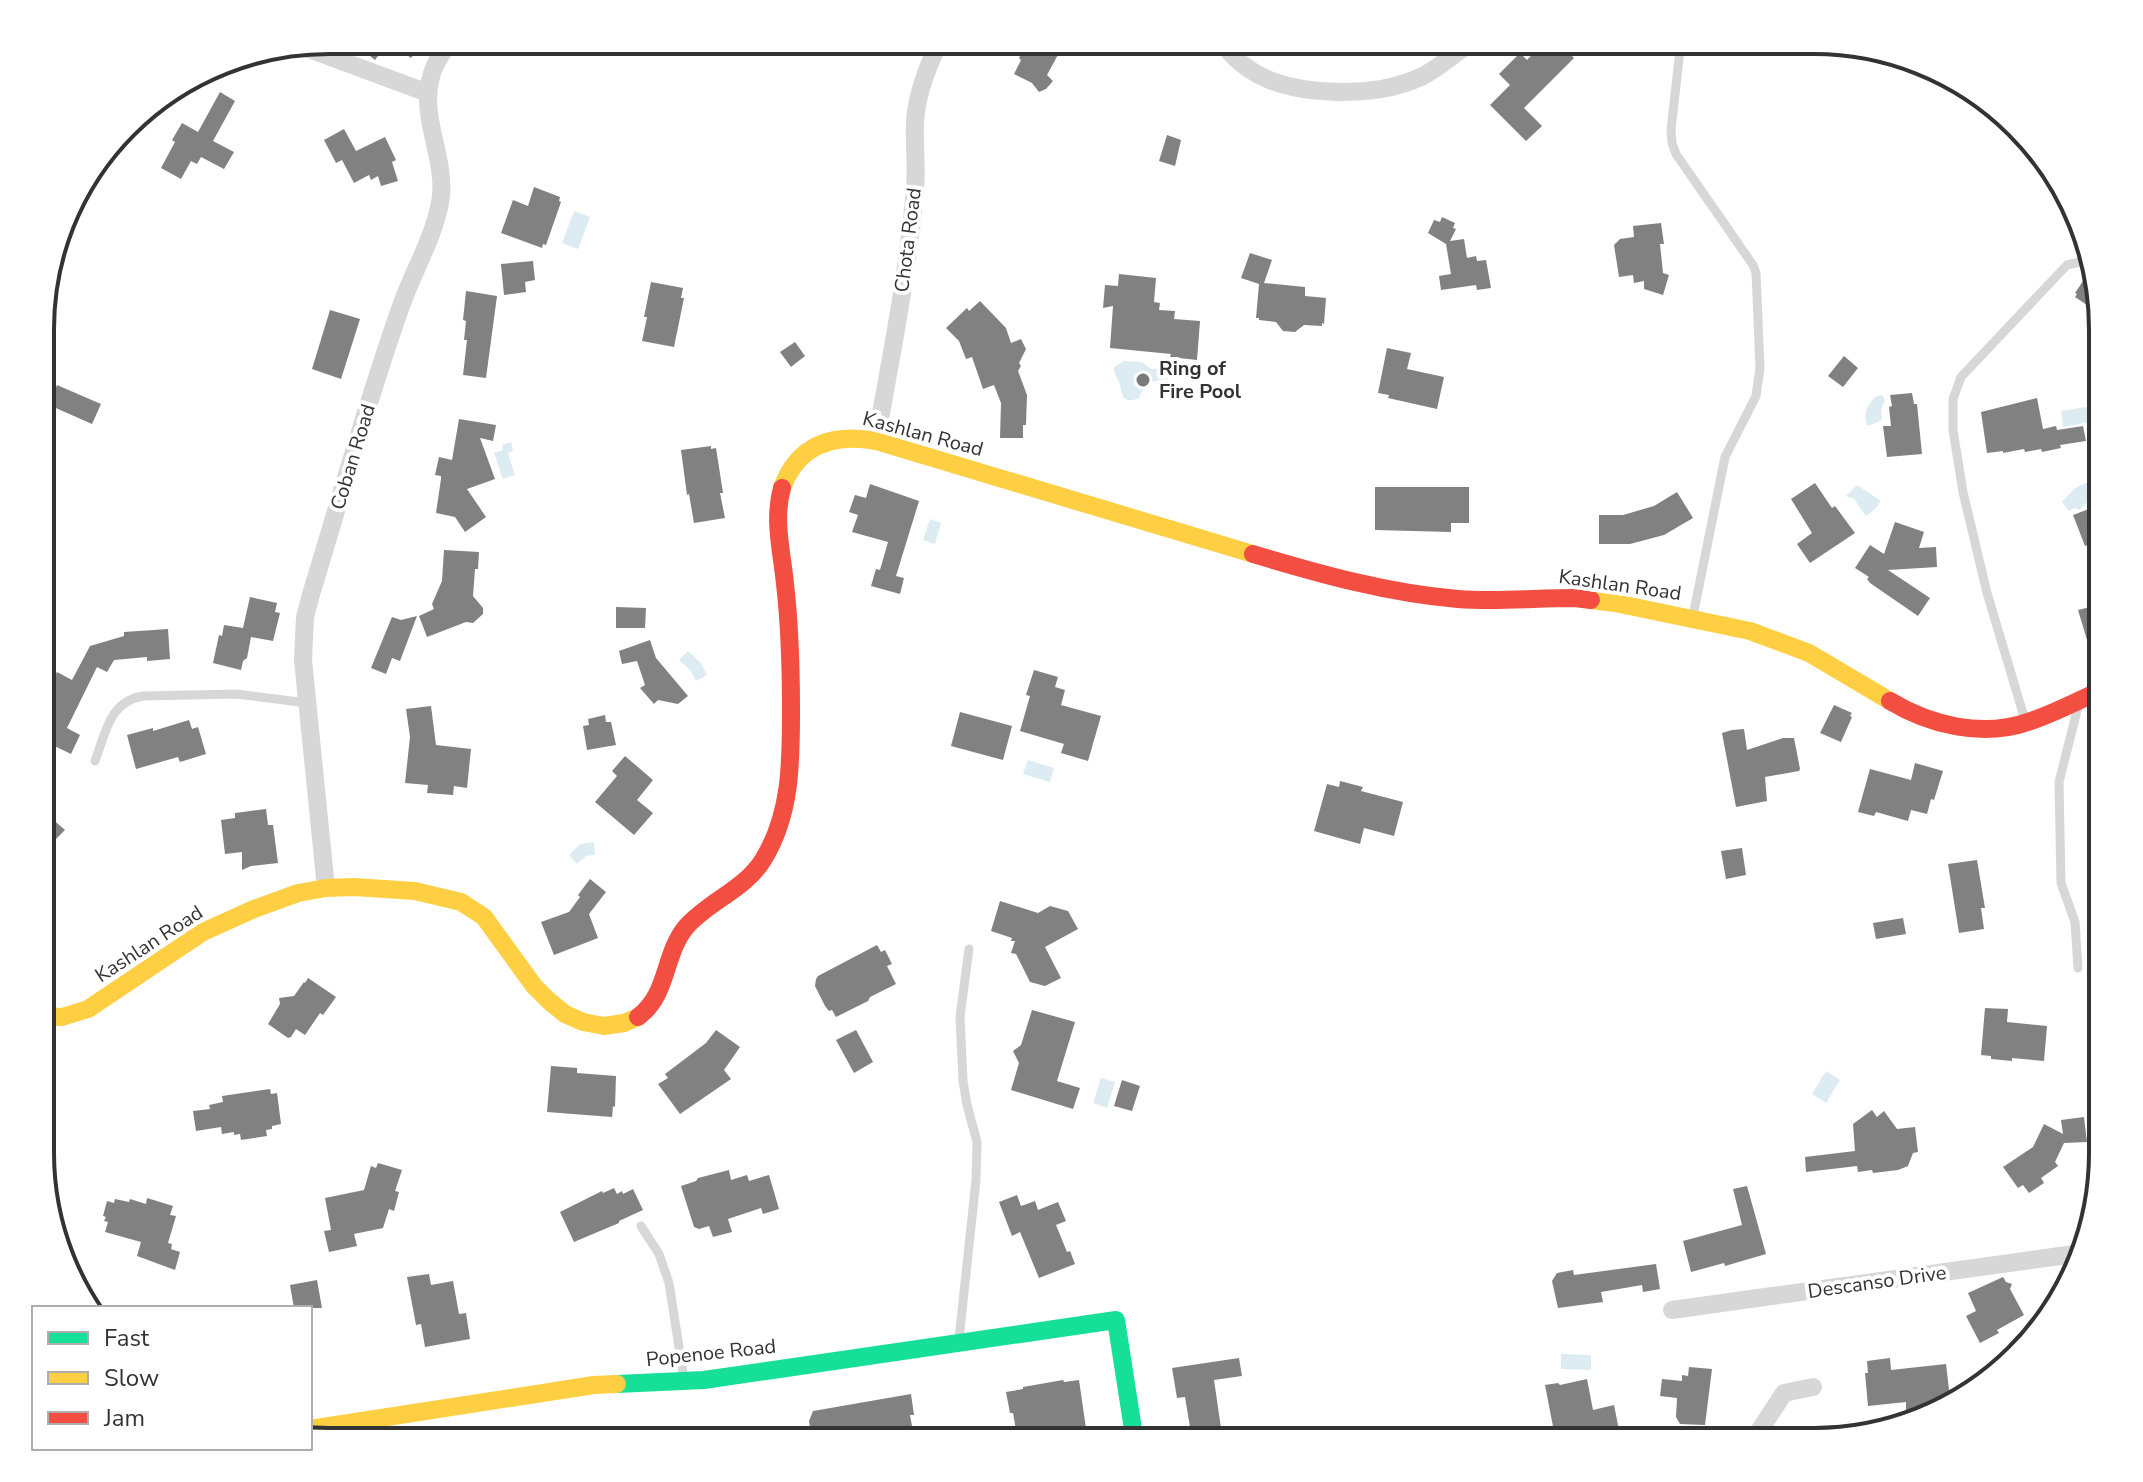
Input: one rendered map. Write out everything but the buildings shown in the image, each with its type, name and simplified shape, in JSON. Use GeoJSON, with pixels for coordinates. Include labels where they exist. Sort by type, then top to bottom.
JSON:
{"type":"FeatureCollection","features":[{"type":"Feature","properties":{"kind":"street"},"geometry":{"type":"LineString","coordinates":[[325,55],[428,93]]}},
{"type":"Feature","properties":{"kind":"street","name":"Coban Road"},"geometry":{"type":"LineString","coordinates":[[326,888],[307,703],[303,639],[305,617],[401,304],[440,201],[440,167],[428,108],[428,93],[430,77],[442,55]]}},
{"type":"Feature","properties":{"kind":"street","name":"Chota Road"},"geometry":{"type":"LineString","coordinates":[[876,441],[900,305],[914,201],[915,120],[924,77],[934,55]]}},
{"type":"Feature","properties":{"kind":"street"},"geometry":{"type":"LineString","coordinates":[[1232,55],[1246,68],[1281,86],[1316,92],[1387,89],[1420,77],[1454,55]]}},
{"type":"Feature","properties":{"kind":"street","name":"Kashlan Road"},"geometry":{"type":"LineString","coordinates":[[55,1017],[88,1009],[203,932],[259,907],[298,893],[354,887],[415,891],[461,902],[484,917],[535,986],[558,1010],[584,1024],[612,1026],[644,1012],[662,987],[679,936],[699,914],[747,879],[768,851],[781,822],[790,766],[791,647],[779,518],[781,490],[794,466],[816,446],[835,439],[851,437],[876,441],[1378,588],[1461,599],[1575,598],[1615,603],[1750,631],[1823,661],[1898,706],[1961,728],[1993,729],[2026,723],[2088,696]]}},
{"type":"Feature","properties":{"kind":"street","name":"Descanso Drive"},"geometry":{"type":"LineString","coordinates":[[1672,1310],[2069,1255]]}},
{"type":"Feature","properties":{"kind":"street","name":"Popenoe Road"},"geometry":{"type":"LineString","coordinates":[[323,1427],[594,1385],[704,1380],[1116,1320],[1133,1428]]}},
{"type":"Feature","properties":{"kind":"street"},"geometry":{"type":"LineString","coordinates":[[1761,1428],[1784,1393],[1813,1387]]}},
{"type":"Feature","properties":{"kind":"lane"},"geometry":{"type":"LineString","coordinates":[[1679,55],[1672,143],[1684,166],[1753,265],[1756,273],[1760,368],[1756,396],[1725,457],[1693,618]]}},
{"type":"Feature","properties":{"kind":"lane"},"geometry":{"type":"LineString","coordinates":[[2026,723],[1987,593],[1963,492],[1953,430],[1953,399],[1961,377],[2067,265],[2081,262]]}},
{"type":"Feature","properties":{"kind":"lane"},"geometry":{"type":"LineString","coordinates":[[95,761],[112,716],[130,698],[237,694],[307,703]]}},
{"type":"Feature","properties":{"kind":"lane"},"geometry":{"type":"LineString","coordinates":[[2078,968],[2075,922],[2061,883],[2059,782],[2080,700]]}},
{"type":"Feature","properties":{"kind":"lane"},"geometry":{"type":"LineString","coordinates":[[959,1343],[977,1142],[963,1081],[960,1017],[969,949]]}},
{"type":"Feature","properties":{"kind":"lane"},"geometry":{"type":"LineString","coordinates":[[641,1226],[659,1254],[669,1283],[684,1381]]}},
{"type":"Feature","properties":{"kind":"shaded area"},"geometry":{"type":"Polygon","coordinates":[[[574,211],[590,217],[578,249],[562,243],[574,211]]]}},
{"type":"Feature","properties":{"kind":"shaded area","name":"Ring of Fire Pool"},"geometry":{"type":"Polygon","coordinates":[[[1124,361],[1142,362],[1151,369],[1186,368],[1186,378],[1151,383],[1139,398],[1129,400],[1124,397],[1114,371],[1114,367],[1124,361]]]}},
{"type":"Feature","properties":{"kind":"shaded area"},"geometry":{"type":"Polygon","coordinates":[[[1882,395],[1885,400],[1881,409],[1882,420],[1868,426],[1865,415],[1868,407],[1875,397],[1882,395]]]}},
{"type":"Feature","properties":{"kind":"shaded area"},"geometry":{"type":"Polygon","coordinates":[[[2088,407],[2088,422],[2063,427],[2061,411],[2088,407]]]}},
{"type":"Feature","properties":{"kind":"shaded area"},"geometry":{"type":"Polygon","coordinates":[[[511,442],[513,451],[508,453],[515,475],[503,479],[494,453],[511,442]]]}},
{"type":"Feature","properties":{"kind":"shaded area"},"geometry":{"type":"Polygon","coordinates":[[[2088,482],[2088,503],[2079,510],[2069,511],[2062,502],[2075,488],[2088,482]]]}},
{"type":"Feature","properties":{"kind":"shaded area"},"geometry":{"type":"Polygon","coordinates":[[[1857,485],[1881,501],[1866,516],[1854,499],[1846,496],[1857,485]]]}},
{"type":"Feature","properties":{"kind":"shaded area"},"geometry":{"type":"Polygon","coordinates":[[[930,519],[941,523],[935,544],[923,540],[930,519]]]}},
{"type":"Feature","properties":{"kind":"shaded area"},"geometry":{"type":"Polygon","coordinates":[[[688,651],[701,663],[707,675],[696,681],[691,671],[679,660],[688,651]]]}},
{"type":"Feature","properties":{"kind":"shaded area"},"geometry":{"type":"Polygon","coordinates":[[[1028,760],[1054,768],[1050,782],[1023,774],[1028,760]]]}},
{"type":"Feature","properties":{"kind":"shaded area"},"geometry":{"type":"Polygon","coordinates":[[[594,842],[595,855],[586,856],[577,864],[569,855],[580,844],[594,842]]]}},
{"type":"Feature","properties":{"kind":"shaded area"},"geometry":{"type":"Polygon","coordinates":[[[1826,1071],[1840,1080],[1826,1103],[1812,1094],[1826,1071]]]}},
{"type":"Feature","properties":{"kind":"shaded area"},"geometry":{"type":"Polygon","coordinates":[[[1101,1078],[1115,1082],[1107,1108],[1093,1103],[1101,1078]]]}},
{"type":"Feature","properties":{"kind":"shaded area"},"geometry":{"type":"Polygon","coordinates":[[[1561,1354],[1591,1355],[1591,1370],[1561,1369],[1561,1354]]]}},
{"type":"Feature","properties":{"kind":"traffic: fast"},"geometry":{"type":"LineString","coordinates":[[617,1384],[704,1380],[1116,1320],[1133,1428]]}},
{"type":"Feature","properties":{"kind":"traffic: slow"},"geometry":{"type":"LineString","coordinates":[[782,488],[797,461],[819,445],[845,439],[876,441],[1253,554]]}},
{"type":"Feature","properties":{"kind":"traffic: slow"},"geometry":{"type":"LineString","coordinates":[[1591,600],[1750,631],[1809,653],[1890,701]]}},
{"type":"Feature","properties":{"kind":"traffic: slow"},"geometry":{"type":"LineString","coordinates":[[55,1017],[88,1009],[203,932],[254,909],[298,893],[354,887],[415,891],[461,902],[484,917],[534,986],[565,1014],[604,1026],[638,1017]]}},
{"type":"Feature","properties":{"kind":"traffic: slow"},"geometry":{"type":"LineString","coordinates":[[323,1427],[617,1384]]}},
{"type":"Feature","properties":{"kind":"traffic: jam"},"geometry":{"type":"LineString","coordinates":[[638,1017],[648,1008],[661,986],[673,950],[686,927],[736,888],[763,860],[784,807],[790,769],[791,696],[788,616],[778,524],[782,488]]}},
{"type":"Feature","properties":{"kind":"traffic: jam"},"geometry":{"type":"LineString","coordinates":[[1253,554],[1354,582],[1432,596],[1472,600],[1591,600]]}},
{"type":"Feature","properties":{"kind":"traffic: jam"},"geometry":{"type":"LineString","coordinates":[[1890,701],[1939,722],[1993,729],[2037,719],[2088,696]]}},
{"type":"Feature","properties":{"kind":"place","name":"Ring of Fire Pool"},"geometry":{"type":"Point","coordinates":[1143,380]}}]}
